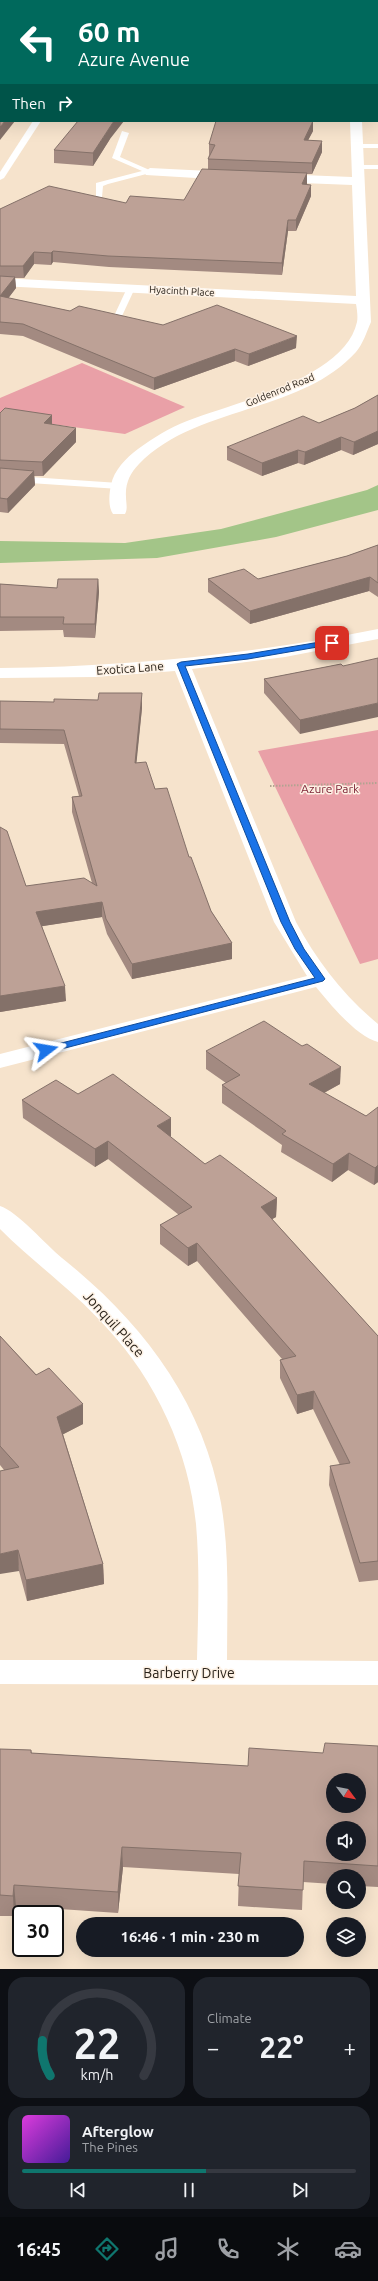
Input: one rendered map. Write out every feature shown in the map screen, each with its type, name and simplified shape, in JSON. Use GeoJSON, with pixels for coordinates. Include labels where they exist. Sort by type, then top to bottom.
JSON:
{"type":"FeatureCollection","features":[{"type":"Feature","properties":{"kind":"street","name":"Goldenrod Road"},"geometry":{"type":"LineString","coordinates":[[119,511],[119,486],[128,466],[142,452],[160,439],[182,427],[295,386],[319,375],[338,362],[352,349],[361,336],[364,322],[356,122]]}},
{"type":"Feature","properties":{"kind":"street"},"geometry":{"type":"LineString","coordinates":[[150,172],[243,176]]}},
{"type":"Feature","properties":{"kind":"street"},"geometry":{"type":"LineString","coordinates":[[266,177],[358,182]]}},
{"type":"Feature","properties":{"kind":"street","name":"Hyacinth Place"},"geometry":{"type":"LineString","coordinates":[[0,282],[363,300]]}},
{"type":"Feature","properties":{"kind":"street","name":"Exotica Lane"},"geometry":{"type":"LineString","coordinates":[[0,673],[100,670],[181,664],[303,648],[378,634]]}},
{"type":"Feature","properties":{"kind":"street"},"geometry":{"type":"LineString","coordinates":[[181,664],[285,922],[299,949],[320,979],[358,1019],[378,1035]]}},
{"type":"Feature","properties":{"kind":"street"},"geometry":{"type":"LineString","coordinates":[[0,1062],[320,979]]}},
{"type":"Feature","properties":{"kind":"street","name":"Jonquil Place"},"geometry":{"type":"LineString","coordinates":[[0,1214],[34,1248],[97,1302],[136,1344],[168,1392],[191,1446],[207,1503],[212,1564],[212,1673]]}},
{"type":"Feature","properties":{"kind":"street","name":"Barberry Drive"},"geometry":{"type":"LineString","coordinates":[[0,1672],[378,1673]]}},
{"type":"Feature","properties":{"kind":"lane"},"geometry":{"type":"LineString","coordinates":[[0,178],[3,168],[36,122]]}},
{"type":"Feature","properties":{"kind":"lane"},"geometry":{"type":"LineString","coordinates":[[125,133],[116,158],[150,172]]}},
{"type":"Feature","properties":{"kind":"lane"},"geometry":{"type":"LineString","coordinates":[[357,146],[378,146]]}},
{"type":"Feature","properties":{"kind":"lane"},"geometry":{"type":"LineString","coordinates":[[358,167],[378,167]]}},
{"type":"Feature","properties":{"kind":"lane"},"geometry":{"type":"LineString","coordinates":[[98,195],[99,185],[105,182],[150,172]]}},
{"type":"Feature","properties":{"kind":"lane"},"geometry":{"type":"LineString","coordinates":[[118,316],[131,288]]}},
{"type":"Feature","properties":{"kind":"lane"},"geometry":{"type":"LineString","coordinates":[[0,478],[119,486]]}},
{"type":"Feature","properties":{"kind":"path"},"geometry":{"type":"LineString","coordinates":[[270,786],[378,783]]}},
{"type":"Feature","properties":{"kind":"green space"},"geometry":{"type":"Polygon","coordinates":[[[82,363],[185,407],[125,434],[0,417],[0,398],[82,363]]]}},
{"type":"Feature","properties":{"kind":"green space","name":"Azure Park"},"geometry":{"type":"Polygon","coordinates":[[[378,730],[378,959],[360,964],[258,751],[378,730]]]}},
{"type":"Feature","properties":{"kind":"shaded area"},"geometry":{"type":"Polygon","coordinates":[[[378,485],[378,510],[276,537],[157,558],[0,563],[0,541],[125,543],[221,529],[367,490],[378,485]]]}},
{"type":"Feature","properties":{"kind":"building"},"geometry":{"type":"Polygon","coordinates":[[[0,122],[4,122],[0,127],[0,122]]]}},
{"type":"Feature","properties":{"kind":"building"},"geometry":{"type":"Polygon","coordinates":[[[77,122],[113,122],[93,153],[54,150],[77,122]]]}},
{"type":"Feature","properties":{"kind":"building"},"geometry":{"type":"Polygon","coordinates":[[[216,122],[313,122],[304,140],[322,141],[312,163],[208,159],[215,145],[209,144],[216,122]]]}},
{"type":"Feature","properties":{"kind":"building"},"geometry":{"type":"Polygon","coordinates":[[[202,169],[307,173],[302,184],[311,185],[296,220],[288,220],[282,263],[108,256],[53,251],[51,253],[34,252],[23,266],[0,266],[0,209],[49,186],[126,203],[130,196],[184,200],[202,169]]]}},
{"type":"Feature","properties":{"kind":"building"},"geometry":{"type":"Polygon","coordinates":[[[0,276],[15,277],[0,296],[0,276]]]}},
{"type":"Feature","properties":{"kind":"building"},"geometry":{"type":"Polygon","coordinates":[[[0,296],[70,311],[79,306],[163,325],[217,305],[297,336],[249,354],[235,349],[154,378],[23,324],[0,322],[0,296]]]}},
{"type":"Feature","properties":{"kind":"building"},"geometry":{"type":"Polygon","coordinates":[[[378,395],[378,431],[354,442],[341,437],[305,452],[298,450],[262,463],[227,447],[303,416],[319,423],[355,408],[378,395]]]}},
{"type":"Feature","properties":{"kind":"building"},"geometry":{"type":"Polygon","coordinates":[[[5,408],[52,415],[44,423],[76,428],[42,462],[0,460],[0,413],[5,408]]]}},
{"type":"Feature","properties":{"kind":"building"},"geometry":{"type":"Polygon","coordinates":[[[0,468],[34,471],[7,499],[0,498],[0,468]]]}},
{"type":"Feature","properties":{"kind":"building"},"geometry":{"type":"Polygon","coordinates":[[[378,545],[378,583],[370,577],[250,611],[208,579],[244,569],[258,579],[347,556],[378,545]]]}},
{"type":"Feature","properties":{"kind":"building"},"geometry":{"type":"Polygon","coordinates":[[[58,579],[98,579],[95,624],[63,624],[64,617],[0,617],[0,584],[57,588],[58,579]]]}},
{"type":"Feature","properties":{"kind":"building"},"geometry":{"type":"Polygon","coordinates":[[[378,658],[378,703],[300,720],[264,679],[341,664],[343,666],[378,658]]]}},
{"type":"Feature","properties":{"kind":"building"},"geometry":{"type":"Polygon","coordinates":[[[99,693],[142,693],[135,763],[146,762],[155,789],[167,788],[189,857],[191,857],[211,911],[232,943],[132,964],[106,919],[102,902],[36,912],[65,986],[0,996],[0,827],[7,831],[26,886],[84,878],[97,886],[72,797],[82,796],[64,730],[0,729],[0,701],[54,702],[54,699],[98,700],[99,693]]]}},
{"type":"Feature","properties":{"kind":"building"},"geometry":{"type":"Polygon","coordinates":[[[264,1021],[302,1046],[307,1044],[341,1067],[309,1084],[366,1116],[378,1107],[378,1165],[375,1168],[349,1153],[333,1164],[282,1134],[286,1131],[222,1085],[240,1075],[206,1051],[264,1021]]]}},
{"type":"Feature","properties":{"kind":"building"},"geometry":{"type":"Polygon","coordinates":[[[113,1074],[171,1118],[157,1126],[205,1164],[220,1155],[277,1198],[261,1207],[378,1336],[378,1561],[360,1563],[330,1466],[350,1463],[314,1391],[297,1395],[280,1360],[296,1356],[197,1243],[188,1248],[160,1225],[192,1207],[108,1141],[95,1149],[22,1100],[56,1080],[78,1094],[113,1074]]]}},
{"type":"Feature","properties":{"kind":"building"},"geometry":{"type":"Polygon","coordinates":[[[0,1336],[36,1375],[49,1368],[83,1404],[57,1417],[103,1564],[26,1580],[18,1550],[0,1554],[0,1471],[19,1467],[0,1446],[0,1336]]]}},
{"type":"Feature","properties":{"kind":"building"},"geometry":{"type":"Polygon","coordinates":[[[325,1743],[378,1746],[378,1866],[304,1861],[303,1890],[238,1886],[241,1853],[122,1847],[118,1892],[14,1885],[13,1896],[0,1895],[0,1749],[31,1750],[31,1753],[248,1766],[249,1748],[323,1753],[325,1743]]]}},
{"type":"Feature","properties":{"kind":"route"},"geometry":{"type":"LineString","coordinates":[[46,1050],[320,979],[299,949],[285,922],[181,664],[248,657],[332,643]]}}]}
